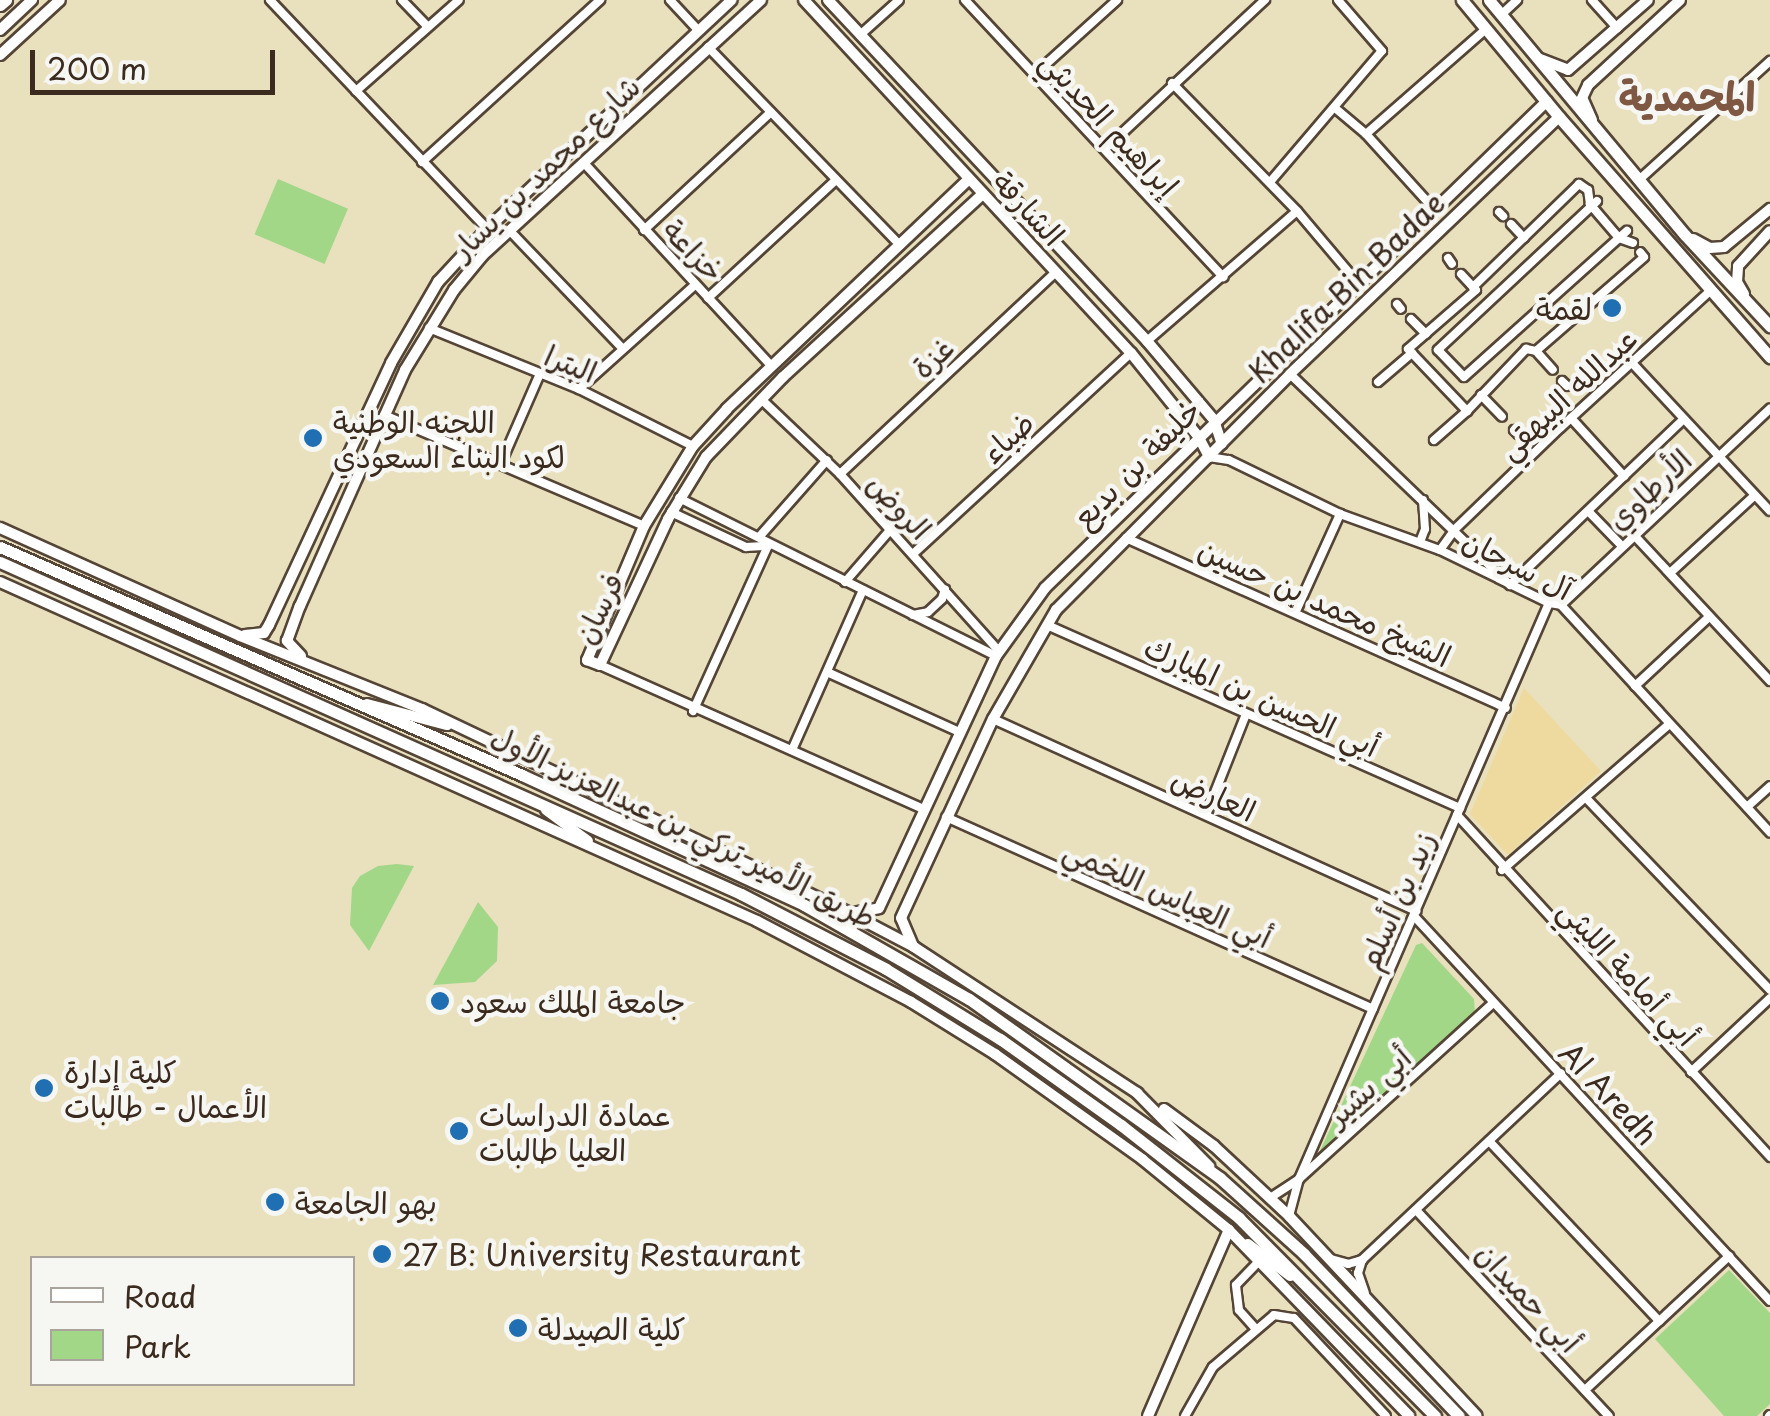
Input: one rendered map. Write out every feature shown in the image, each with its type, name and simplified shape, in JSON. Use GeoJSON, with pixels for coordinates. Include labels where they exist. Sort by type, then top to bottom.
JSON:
{"type":"FeatureCollection","features":[{"type":"Feature","properties":{"kind":"main road"},"geometry":{"type":"LineString","coordinates":[[0,5],[6,0]]}},
{"type":"Feature","properties":{"kind":"main road"},"geometry":{"type":"LineString","coordinates":[[1462,0],[1559,118],[1770,357]]}},
{"type":"Feature","properties":{"kind":"main road"},"geometry":{"type":"LineString","coordinates":[[1489,0],[1684,235],[1770,326]]}},
{"type":"Feature","properties":{"kind":"main road"},"geometry":{"type":"LineString","coordinates":[[1632,201],[1644,184]]}},
{"type":"Feature","properties":{"kind":"main road","name":"طريق الأمير تركي بن عبدالعزيز الأول"},"geometry":{"type":"LineString","coordinates":[[0,547],[357,702],[835,922],[969,999],[1220,1178],[1304,1254],[1459,1416]]}},
{"type":"Feature","properties":{"kind":"main road","name":"طريق الأمير تركي بن عبدالعزيز الأول"},"geometry":{"type":"LineString","coordinates":[[0,562],[524,795],[815,931],[1000,1039],[1121,1125],[1239,1218],[1435,1416]]}},
{"type":"Feature","properties":{"kind":"street"},"geometry":{"type":"LineString","coordinates":[[0,30],[32,0]]}},
{"type":"Feature","properties":{"kind":"street"},"geometry":{"type":"LineString","coordinates":[[0,55],[60,0]]}},
{"type":"Feature","properties":{"kind":"street"},"geometry":{"type":"LineString","coordinates":[[270,0],[487,229]]}},
{"type":"Feature","properties":{"kind":"street"},"geometry":{"type":"LineString","coordinates":[[402,0],[428,28]]}},
{"type":"Feature","properties":{"kind":"street"},"geometry":{"type":"LineString","coordinates":[[356,91],[460,0]]}},
{"type":"Feature","properties":{"kind":"street"},"geometry":{"type":"LineString","coordinates":[[422,162],[600,0]]}},
{"type":"Feature","properties":{"kind":"street"},"geometry":{"type":"LineString","coordinates":[[670,0],[698,31]]}},
{"type":"Feature","properties":{"kind":"street","name":"شارع محمد بن يسار"},"geometry":{"type":"LineString","coordinates":[[240,636],[264,634],[391,363],[438,282],[487,229],[732,0]]}},
{"type":"Feature","properties":{"kind":"street","name":"شارع محمد بن يسار"},"geometry":{"type":"LineString","coordinates":[[309,663],[287,640],[384,415],[429,328],[483,255],[761,0]]}},
{"type":"Feature","properties":{"kind":"street","name":"الشارقة"},"geometry":{"type":"LineString","coordinates":[[804,0],[1130,353],[1198,436],[1209,457]]}},
{"type":"Feature","properties":{"kind":"street","name":"الشارقة"},"geometry":{"type":"LineString","coordinates":[[828,0],[1148,341],[1214,420],[1222,444]]}},
{"type":"Feature","properties":{"kind":"street"},"geometry":{"type":"LineString","coordinates":[[860,35],[898,0]]}},
{"type":"Feature","properties":{"kind":"street","name":"إبراهيم الحديثي"},"geometry":{"type":"LineString","coordinates":[[965,0],[1223,277]]}},
{"type":"Feature","properties":{"kind":"street"},"geometry":{"type":"LineString","coordinates":[[1034,75],[1117,0]]}},
{"type":"Feature","properties":{"kind":"street"},"geometry":{"type":"LineString","coordinates":[[1105,149],[1264,0]]}},
{"type":"Feature","properties":{"kind":"street"},"geometry":{"type":"LineString","coordinates":[[1270,182],[1382,50],[1338,0]]}},
{"type":"Feature","properties":{"kind":"street"},"geometry":{"type":"LineString","coordinates":[[1501,14],[1517,0]]}},
{"type":"Feature","properties":{"kind":"street"},"geometry":{"type":"LineString","coordinates":[[1592,0],[1617,28]]}},
{"type":"Feature","properties":{"kind":"street"},"geometry":{"type":"LineString","coordinates":[[1608,64],[1590,77],[1584,74],[1584,62],[1648,0]]}},
{"type":"Feature","properties":{"kind":"street"},"geometry":{"type":"LineString","coordinates":[[1597,130],[1582,98],[1588,84],[1680,0]]}},
{"type":"Feature","properties":{"kind":"street"},"geometry":{"type":"LineString","coordinates":[[1366,134],[1486,28]]}},
{"type":"Feature","properties":{"kind":"street"},"geometry":{"type":"LineString","coordinates":[[708,47],[900,245]]}},
{"type":"Feature","properties":{"kind":"street"},"geometry":{"type":"LineString","coordinates":[[1540,59],[1568,70],[1595,51]]}},
{"type":"Feature","properties":{"kind":"street"},"geometry":{"type":"LineString","coordinates":[[1644,184],[1770,61]]}},
{"type":"Feature","properties":{"kind":"street"},"geometry":{"type":"LineString","coordinates":[[1172,83],[1297,211],[1357,282]]}},
{"type":"Feature","properties":{"kind":"street","name":"خليفة بن بديع"},"geometry":{"type":"LineString","coordinates":[[849,913],[879,908],[997,653],[1045,588],[1546,101]]}},
{"type":"Feature","properties":{"kind":"street"},"geometry":{"type":"LineString","coordinates":[[1335,108],[1366,134],[1433,208]]}},
{"type":"Feature","properties":{"kind":"street"},"geometry":{"type":"LineString","coordinates":[[644,230],[772,112]]}},
{"type":"Feature","properties":{"kind":"street"},"geometry":{"type":"LineString","coordinates":[[919,122],[930,112]]}},
{"type":"Feature","properties":{"kind":"street","name":"Khalifa Bin Badae"},"geometry":{"type":"LineString","coordinates":[[914,947],[901,918],[993,719],[1047,625],[1126,538],[1290,374],[1559,118]]}},
{"type":"Feature","properties":{"kind":"street"},"geometry":{"type":"LineString","coordinates":[[1516,130],[1530,132],[1532,143]]}},
{"type":"Feature","properties":{"kind":"street","name":"خزاعة"},"geometry":{"type":"LineString","coordinates":[[584,164],[772,366]]}},
{"type":"Feature","properties":{"kind":"street","name":"فرسان"},"geometry":{"type":"LineString","coordinates":[[969,179],[693,446],[644,526],[587,660],[600,665],[675,506],[706,457],[761,399],[983,194]]}},
{"type":"Feature","properties":{"kind":"street"},"geometry":{"type":"LineString","coordinates":[[708,298],[836,180]]}},
{"type":"Feature","properties":{"kind":"street"},"geometry":{"type":"LineString","coordinates":[[1472,287],[1556,211],[1579,184],[1588,190],[1619,238],[1633,244]]}},
{"type":"Feature","properties":{"kind":"street"},"geometry":{"type":"LineString","coordinates":[[1594,204],[1435,350],[1465,381],[1628,231]]}},
{"type":"Feature","properties":{"kind":"street"},"geometry":{"type":"LineString","coordinates":[[1770,208],[1734,244],[1735,254],[1742,254],[1770,230]]}},
{"type":"Feature","properties":{"kind":"street"},"geometry":{"type":"LineString","coordinates":[[1148,341],[1297,211]]}},
{"type":"Feature","properties":{"kind":"street"},"geometry":{"type":"LineString","coordinates":[[1511,224],[1523,242]]}},
{"type":"Feature","properties":{"kind":"street"},"geometry":{"type":"LineString","coordinates":[[510,230],[623,349]]}},
{"type":"Feature","properties":{"kind":"street"},"geometry":{"type":"LineString","coordinates":[[1684,235],[1716,248],[1744,232]]}},
{"type":"Feature","properties":{"kind":"street"},"geometry":{"type":"LineString","coordinates":[[1752,307],[1735,274],[1758,242]]}},
{"type":"Feature","properties":{"kind":"street"},"geometry":{"type":"LineString","coordinates":[[1536,351],[1580,306],[1644,257],[1640,252]]}},
{"type":"Feature","properties":{"kind":"street","name":"غزة"},"geometry":{"type":"LineString","coordinates":[[840,474],[1055,273]]}},
{"type":"Feature","properties":{"kind":"street"},"geometry":{"type":"LineString","coordinates":[[1461,274],[1476,290],[1408,349],[1467,411]]}},
{"type":"Feature","properties":{"kind":"street"},"geometry":{"type":"LineString","coordinates":[[579,388],[695,285]]}},
{"type":"Feature","properties":{"kind":"street","name":"عبدالله البيهقي"},"geometry":{"type":"LineString","coordinates":[[1440,550],[1455,529],[1571,418],[1710,292]]}},
{"type":"Feature","properties":{"kind":"street"},"geometry":{"type":"LineString","coordinates":[[1412,319],[1423,337]]}},
{"type":"Feature","properties":{"kind":"street","name":"البترا"},"geometry":{"type":"LineString","coordinates":[[429,328],[539,376],[579,388],[693,446]]}},
{"type":"Feature","properties":{"kind":"street"},"geometry":{"type":"LineString","coordinates":[[1434,440],[1526,349],[1536,351],[1553,370]]}},
{"type":"Feature","properties":{"kind":"street","name":"ضباء"},"geometry":{"type":"LineString","coordinates":[[914,553],[1130,353]]}},
{"type":"Feature","properties":{"kind":"street"},"geometry":{"type":"LineString","coordinates":[[1378,382],[1412,353]]}},
{"type":"Feature","properties":{"kind":"street"},"geometry":{"type":"LineString","coordinates":[[1632,363],[1770,511]]}},
{"type":"Feature","properties":{"kind":"street"},"geometry":{"type":"LineString","coordinates":[[1290,374],[1510,585],[1684,420]]}},
{"type":"Feature","properties":{"kind":"street"},"geometry":{"type":"LineString","coordinates":[[501,463],[539,376]]}},
{"type":"Feature","properties":{"kind":"street"},"geometry":{"type":"LineString","coordinates":[[1479,397],[1502,416]]}},
{"type":"Feature","properties":{"kind":"street","name":"الروض"},"geometry":{"type":"LineString","coordinates":[[761,399],[827,460],[891,528],[997,653]]}},
{"type":"Feature","properties":{"kind":"street","name":"الأرطاوي"},"geometry":{"type":"LineString","coordinates":[[1562,605],[1621,545],[1770,409]]}},
{"type":"Feature","properties":{"kind":"street"},"geometry":{"type":"LineString","coordinates":[[384,415],[644,526]]}},
{"type":"Feature","properties":{"kind":"street"},"geometry":{"type":"LineString","coordinates":[[1571,418],[1624,476]]}},
{"type":"Feature","properties":{"kind":"street"},"geometry":{"type":"LineString","coordinates":[[1222,444],[1229,460]]}},
{"type":"Feature","properties":{"kind":"street","name":"آل سرحان"},"geometry":{"type":"LineString","coordinates":[[1209,457],[1229,460],[1340,514],[1440,550],[1549,603],[1562,605],[1770,832]]}},
{"type":"Feature","properties":{"kind":"street"},"geometry":{"type":"LineString","coordinates":[[760,536],[827,460]]}},
{"type":"Feature","properties":{"kind":"street"},"geometry":{"type":"LineString","coordinates":[[1670,573],[1756,495]]}},
{"type":"Feature","properties":{"kind":"street"},"geometry":{"type":"LineString","coordinates":[[664,496],[746,547],[768,546]]}},
{"type":"Feature","properties":{"kind":"street"},"geometry":{"type":"LineString","coordinates":[[1420,542],[1425,529],[1423,500]]}},
{"type":"Feature","properties":{"kind":"street"},"geometry":{"type":"LineString","coordinates":[[675,506],[760,536],[768,546],[997,653]]}},
{"type":"Feature","properties":{"kind":"street"},"geometry":{"type":"LineString","coordinates":[[1588,511],[1621,545]]}},
{"type":"Feature","properties":{"kind":"street"},"geometry":{"type":"LineString","coordinates":[[1296,611],[1340,514]]}},
{"type":"Feature","properties":{"kind":"street"},"geometry":{"type":"LineString","coordinates":[[0,528],[240,636],[463,728],[914,947],[1214,1146],[1289,1216],[1477,1416]]}},
{"type":"Feature","properties":{"kind":"street"},"geometry":{"type":"LineString","coordinates":[[845,582],[891,528]]}},
{"type":"Feature","properties":{"kind":"street"},"geometry":{"type":"LineString","coordinates":[[1633,534],[1708,618],[1768,677]]}},
{"type":"Feature","properties":{"kind":"street","name":"الشيخ محمد بن حسين"},"geometry":{"type":"LineString","coordinates":[[1126,538],[1506,708]]}},
{"type":"Feature","properties":{"kind":"street"},"geometry":{"type":"LineString","coordinates":[[693,711],[768,546]]}},
{"type":"Feature","properties":{"kind":"street"},"geometry":{"type":"LineString","coordinates":[[0,582],[820,950],[910,1002],[1080,1115],[1341,1318]]}},
{"type":"Feature","properties":{"kind":"street"},"geometry":{"type":"LineString","coordinates":[[913,615],[928,612],[942,600],[945,589]]}},
{"type":"Feature","properties":{"kind":"street"},"geometry":{"type":"LineString","coordinates":[[792,750],[863,590]]}},
{"type":"Feature","properties":{"kind":"street"},"geometry":{"type":"LineString","coordinates":[[280,600],[281,615],[289,619],[300,606]]}},
{"type":"Feature","properties":{"kind":"street","name":"زيد بن أسلم"},"geometry":{"type":"LineString","coordinates":[[1289,1216],[1299,1179],[1549,603]]}},
{"type":"Feature","properties":{"kind":"street"},"geometry":{"type":"LineString","coordinates":[[1634,686],[1708,618]]}},
{"type":"Feature","properties":{"kind":"street","name":"أبي الحسن بن المبارك"},"geometry":{"type":"LineString","coordinates":[[1047,625],[1458,812]]}},
{"type":"Feature","properties":{"kind":"street"},"geometry":{"type":"LineString","coordinates":[[600,665],[693,711],[923,809]]}},
{"type":"Feature","properties":{"kind":"street"},"geometry":{"type":"LineString","coordinates":[[826,672],[959,732]]}},
{"type":"Feature","properties":{"kind":"street"},"geometry":{"type":"LineString","coordinates":[[357,702],[463,728]]}},
{"type":"Feature","properties":{"kind":"street"},"geometry":{"type":"LineString","coordinates":[[1206,814],[1246,714]]}},
{"type":"Feature","properties":{"kind":"street","name":"العارض"},"geometry":{"type":"LineString","coordinates":[[993,719],[1415,913]]}},
{"type":"Feature","properties":{"kind":"street"},"geometry":{"type":"LineString","coordinates":[[1502,870],[1668,725]]}},
{"type":"Feature","properties":{"kind":"street"},"geometry":{"type":"LineString","coordinates":[[1747,808],[1770,786]]}},
{"type":"Feature","properties":{"kind":"street"},"geometry":{"type":"LineString","coordinates":[[524,795],[595,848]]}},
{"type":"Feature","properties":{"kind":"street"},"geometry":{"type":"LineString","coordinates":[[1586,798],[1770,990]]}},
{"type":"Feature","properties":{"kind":"street","name":"أبي أمامة الليثي"},"geometry":{"type":"LineString","coordinates":[[1458,812],[1502,870],[1770,1157]]}},
{"type":"Feature","properties":{"kind":"street","name":"أبي العباس اللخمي"},"geometry":{"type":"LineString","coordinates":[[946,817],[1372,1009]]}},
{"type":"Feature","properties":{"kind":"street"},"geometry":{"type":"LineString","coordinates":[[891,882],[898,894],[915,887]]}},
{"type":"Feature","properties":{"kind":"street","name":"Al Aredh"},"geometry":{"type":"LineString","coordinates":[[1415,913],[1493,1003],[1770,1301]]}},
{"type":"Feature","properties":{"kind":"street"},"geometry":{"type":"LineString","coordinates":[[1691,1072],[1770,998]]}},
{"type":"Feature","properties":{"kind":"street","name":"أبي بشير"},"geometry":{"type":"LineString","coordinates":[[1270,1198],[1299,1179],[1493,1003]]}},
{"type":"Feature","properties":{"kind":"street"},"geometry":{"type":"LineString","coordinates":[[1328,1258],[1348,1264],[1362,1260],[1561,1074]]}},
{"type":"Feature","properties":{"kind":"street"},"geometry":{"type":"LineString","coordinates":[[1137,1094],[1220,1178]]}},
{"type":"Feature","properties":{"kind":"street"},"geometry":{"type":"LineString","coordinates":[[1489,1142],[1660,1321]]}},
{"type":"Feature","properties":{"kind":"street","name":"أبي حميدان"},"geometry":{"type":"LineString","coordinates":[[1416,1210],[1609,1416]]}},
{"type":"Feature","properties":{"kind":"street"},"geometry":{"type":"LineString","coordinates":[[1148,1416],[1228,1230]]}},
{"type":"Feature","properties":{"kind":"street"},"geometry":{"type":"LineString","coordinates":[[1238,1238],[1408,1416]]}},
{"type":"Feature","properties":{"kind":"street"},"geometry":{"type":"LineString","coordinates":[[1585,1390],[1729,1256]]}},
{"type":"Feature","properties":{"kind":"street"},"geometry":{"type":"LineString","coordinates":[[1362,1260],[1358,1274],[1368,1300]]}},
{"type":"Feature","properties":{"kind":"street"},"geometry":{"type":"LineString","coordinates":[[1255,1328],[1239,1310],[1236,1284],[1258,1262]]}},
{"type":"Feature","properties":{"kind":"street"},"geometry":{"type":"LineString","coordinates":[[1185,1416],[1212,1367],[1274,1315],[1294,1318],[1386,1416]]}},
{"type":"Feature","properties":{"kind":"green space"},"geometry":{"type":"Polygon","coordinates":[[[278,179],[348,209],[325,264],[255,234],[278,179]]]}},
{"type":"Feature","properties":{"kind":"green space"},"geometry":{"type":"Polygon","coordinates":[[[378,866],[414,866],[369,951],[350,925],[352,888],[360,876],[378,866]]]}},
{"type":"Feature","properties":{"kind":"green space"},"geometry":{"type":"Polygon","coordinates":[[[478,902],[498,927],[497,961],[475,982],[433,985],[478,902]]]}},
{"type":"Feature","properties":{"kind":"green space"},"geometry":{"type":"Polygon","coordinates":[[[1422,943],[1474,999],[1475,1013],[1318,1155],[1416,945],[1422,943]]]}},
{"type":"Feature","properties":{"kind":"green space"},"geometry":{"type":"Polygon","coordinates":[[[1729,1270],[1770,1313],[1770,1404],[1757,1416],[1724,1416],[1655,1339],[1729,1270]]]}},
{"type":"Feature","properties":{"kind":"sand"},"geometry":{"type":"Polygon","coordinates":[[[1524,688],[1601,771],[1508,855],[1470,814],[1524,688]]]}},
{"type":"Feature","properties":{"kind":"place","name":"لقمة"},"geometry":{"type":"Point","coordinates":[1612,308]}},
{"type":"Feature","properties":{"kind":"place","name":"اللجنه الوطنية لكود البناء السعودي"},"geometry":{"type":"Point","coordinates":[313,438]}},
{"type":"Feature","properties":{"kind":"place","name":"جامعة الملك سعود"},"geometry":{"type":"Point","coordinates":[440,1001]}},
{"type":"Feature","properties":{"kind":"place","name":"كلية إدارة الأعمال - طالبات"},"geometry":{"type":"Point","coordinates":[44,1088]}},
{"type":"Feature","properties":{"kind":"place","name":"عمادة الدراسات العليا طالبات"},"geometry":{"type":"Point","coordinates":[459,1131]}},
{"type":"Feature","properties":{"kind":"place","name":"بهو الجامعة"},"geometry":{"type":"Point","coordinates":[275,1202]}},
{"type":"Feature","properties":{"kind":"place","name":"27 B: University Restaurant"},"geometry":{"type":"Point","coordinates":[382,1254]}},
{"type":"Feature","properties":{"kind":"place","name":"كلية الصيدلة"},"geometry":{"type":"Point","coordinates":[518,1328]}},
{"type":"Feature","properties":{"kind":"district","name":"المحمدية"},"geometry":{"type":"Point","coordinates":[1687,95]}}]}
